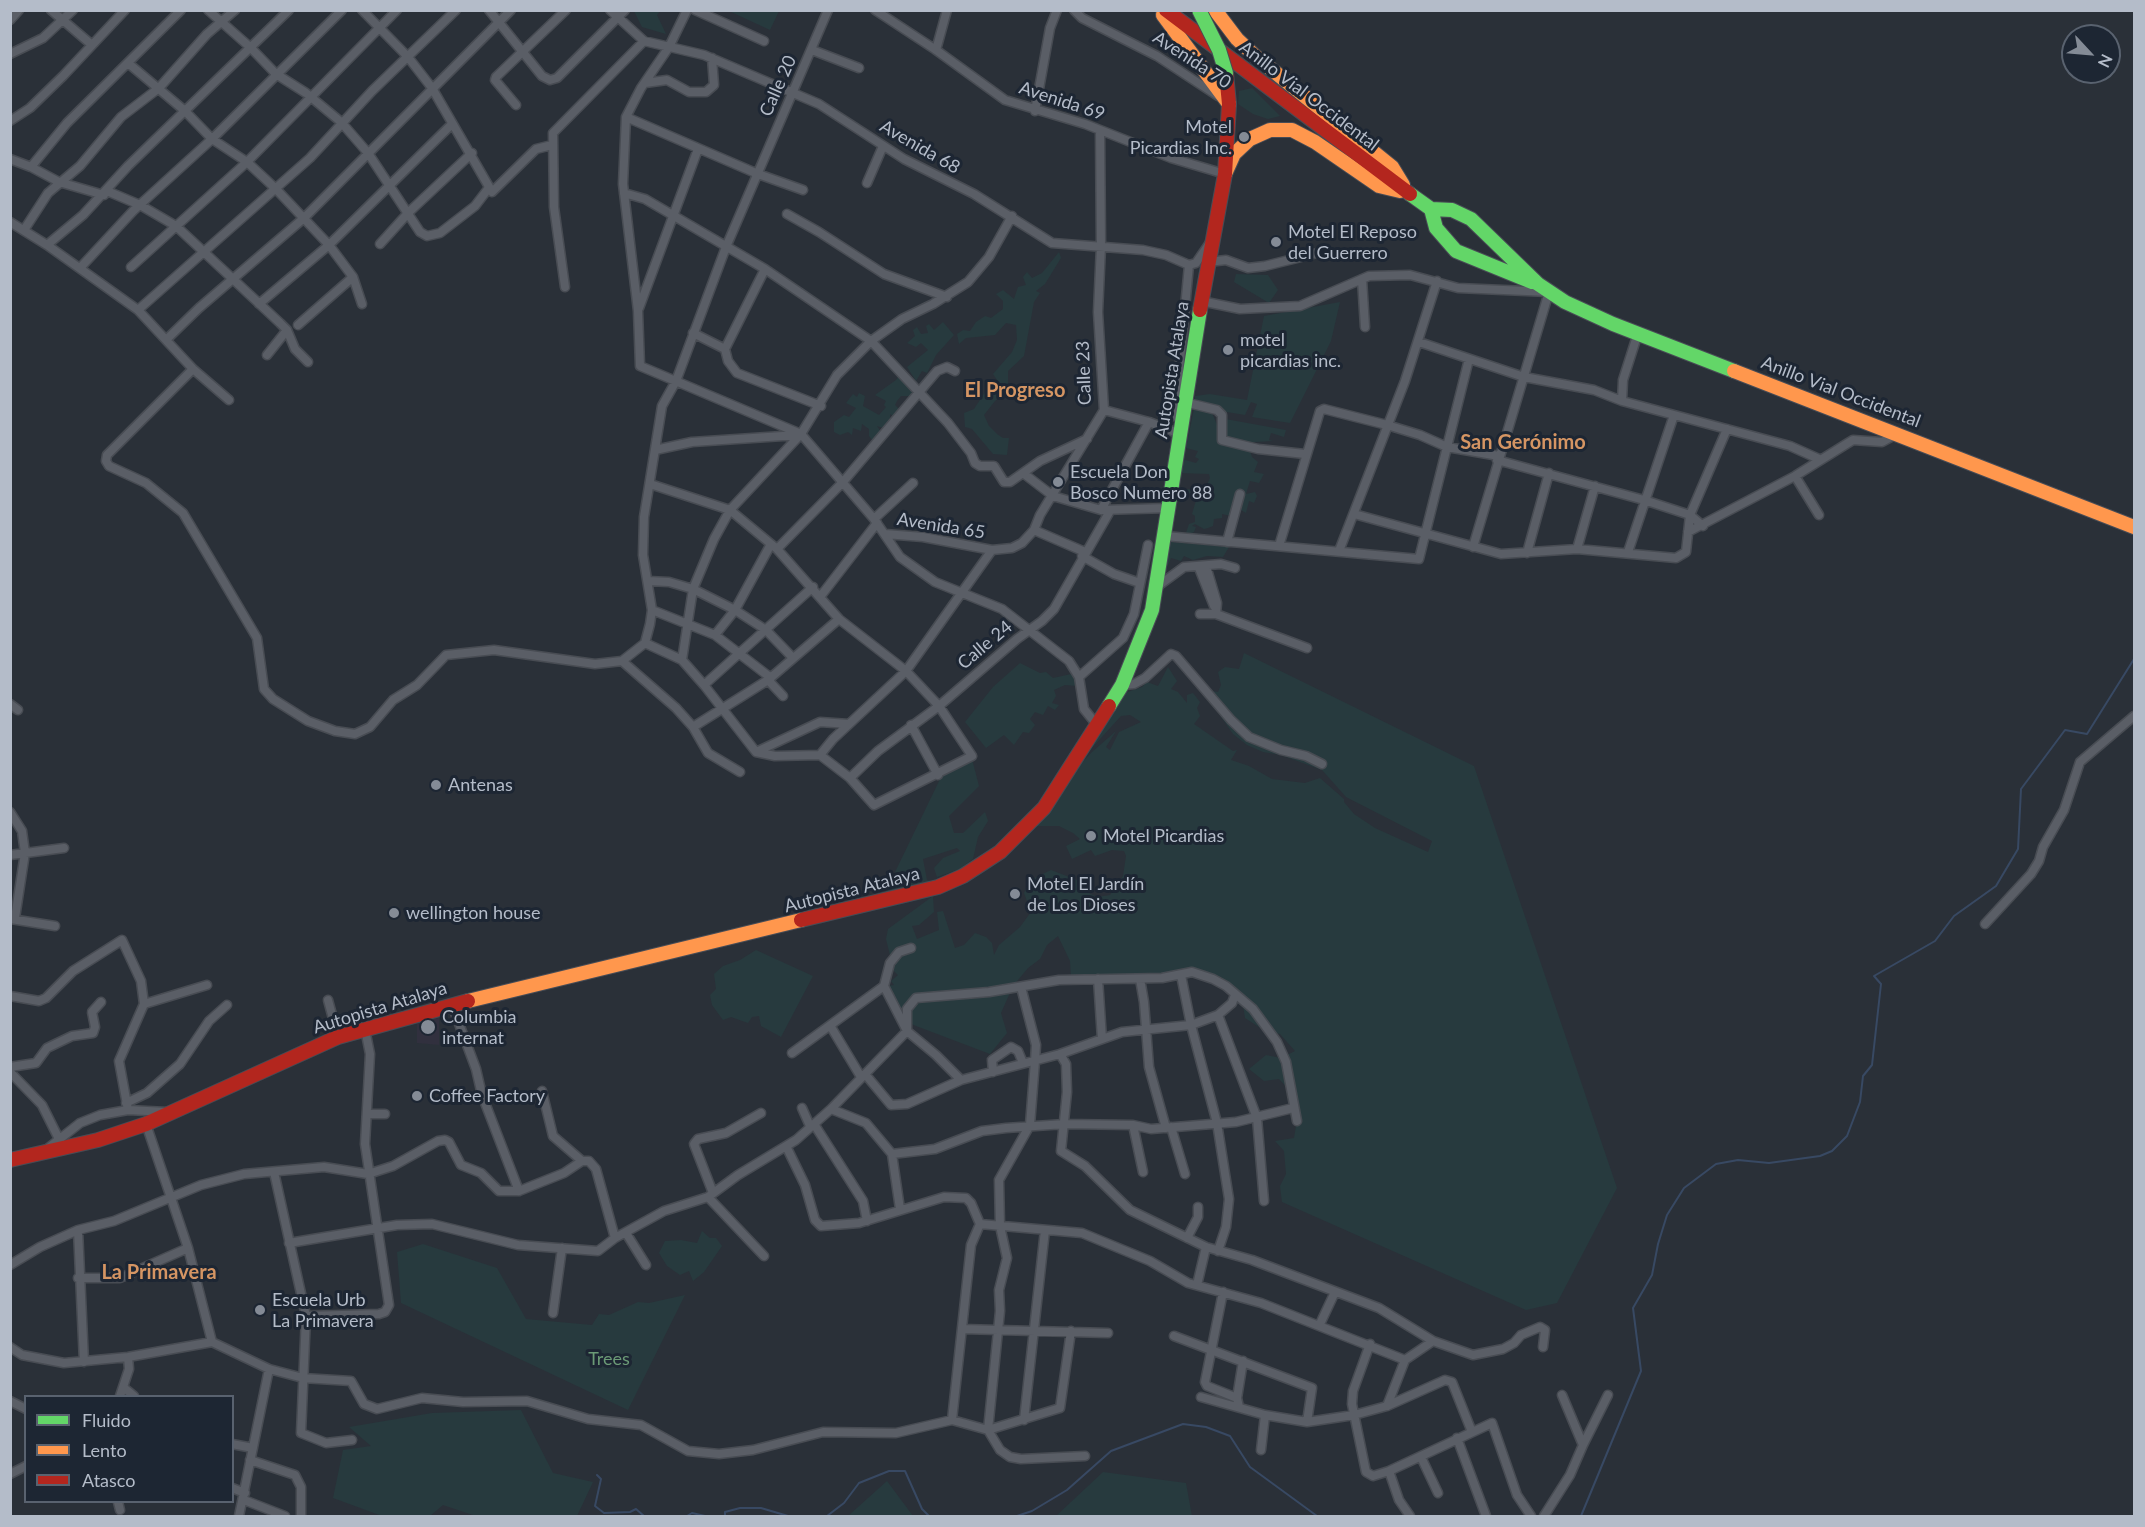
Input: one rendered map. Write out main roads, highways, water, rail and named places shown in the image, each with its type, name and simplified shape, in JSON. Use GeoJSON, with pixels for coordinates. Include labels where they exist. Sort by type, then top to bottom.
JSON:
{"type":"FeatureCollection","features":[{"type":"Feature","properties":{"kind":"main road"},"geometry":{"type":"LineString","coordinates":[[1159,10],[1197,58],[1229,104]]}},
{"type":"Feature","properties":{"kind":"main road","name":"Anillo Vial Occidental"},"geometry":{"type":"LineString","coordinates":[[1166,10],[1431,209],[1462,214],[1486,233],[1543,288]]}},
{"type":"Feature","properties":{"kind":"main road"},"geometry":{"type":"LineString","coordinates":[[1199,10],[1219,50],[1226,73],[1229,104],[1225,174]]}},
{"type":"Feature","properties":{"kind":"main road"},"geometry":{"type":"LineString","coordinates":[[1215,10],[1237,39],[1255,56],[1392,166],[1408,193]]}},
{"type":"Feature","properties":{"kind":"main road"},"geometry":{"type":"LineString","coordinates":[[1225,174],[1234,154],[1250,139],[1270,130],[1292,130],[1315,142],[1379,186],[1408,193]]}},
{"type":"Feature","properties":{"kind":"main road","name":"Autopista Atalaya"},"geometry":{"type":"LineString","coordinates":[[10,1160],[37,1156],[146,1124],[338,1037],[452,1005],[938,887],[963,876],[1000,852],[1044,808],[1122,685],[1147,627],[1158,586],[1180,428],[1225,174]]}},
{"type":"Feature","properties":{"kind":"main road","name":"Anillo Vial Occidental"},"geometry":{"type":"LineString","coordinates":[[1431,209],[1442,237],[1465,256],[1543,288],[1589,314],[2134,527]]}},
{"type":"Feature","properties":{"kind":"main road"},"geometry":{"type":"LineString","coordinates":[[1465,256],[1481,250],[1486,233]]}},
{"type":"Feature","properties":{"kind":"waterway"},"geometry":{"type":"LineString","coordinates":[[1581,1516],[1641,1371],[1633,1308],[1652,1275],[1667,1215],[1684,1188],[1716,1164],[1738,1160],[1769,1163],[1820,1156],[1832,1151],[1847,1136],[1860,1102],[1863,1076],[1872,1065],[1881,984],[1874,976],[1935,941],[1954,916],[1996,886],[2018,849],[2021,789],[2065,730],[2087,734],[2134,659]]}},
{"type":"Feature","properties":{"kind":"waterway"},"geometry":{"type":"LineString","coordinates":[[1017,1516],[1032,1511],[1067,1490],[1111,1451],[1183,1424],[1206,1427],[1230,1436],[1250,1467],[1317,1516]]}},
{"type":"Feature","properties":{"kind":"waterway"},"geometry":{"type":"LineString","coordinates":[[827,1516],[844,1503],[859,1483],[889,1471],[905,1471],[922,1509],[929,1516]]}},
{"type":"Feature","properties":{"kind":"waterway"},"geometry":{"type":"LineString","coordinates":[[597,1475],[601,1479],[595,1506],[604,1513],[630,1512],[636,1509],[644,1516]]}},
{"type":"Feature","properties":{"kind":"waterway"},"geometry":{"type":"LineString","coordinates":[[725,1516],[725,1512],[740,1508],[761,1508],[788,1516]]}},
{"type":"Feature","properties":{"kind":"waterway"},"geometry":{"type":"LineString","coordinates":[[687,1516],[692,1513],[705,1516]]}},
{"type":"Feature","properties":{"kind":"place","name":"Motel Picardias Inc."},"geometry":{"type":"Point","coordinates":[1244,137]}},
{"type":"Feature","properties":{"kind":"place","name":"Motel El Reposo del Guerrero"},"geometry":{"type":"Point","coordinates":[1276,242]}},
{"type":"Feature","properties":{"kind":"place","name":"motel picardias inc."},"geometry":{"type":"Point","coordinates":[1228,350]}},
{"type":"Feature","properties":{"kind":"place","name":"Escuela Don Bosco Numero 88"},"geometry":{"type":"Point","coordinates":[1058,482]}},
{"type":"Feature","properties":{"kind":"place","name":"Antenas"},"geometry":{"type":"Point","coordinates":[436,785]}},
{"type":"Feature","properties":{"kind":"place","name":"Motel Picardias"},"geometry":{"type":"Point","coordinates":[1091,836]}},
{"type":"Feature","properties":{"kind":"place","name":"Motel El Jardín de Los Dioses"},"geometry":{"type":"Point","coordinates":[1015,894]}},
{"type":"Feature","properties":{"kind":"place","name":"wellington house"},"geometry":{"type":"Point","coordinates":[394,913]}},
{"type":"Feature","properties":{"kind":"place","name":"Columbia internat"},"geometry":{"type":"Point","coordinates":[428,1027]}},
{"type":"Feature","properties":{"kind":"place","name":"Coffee Factory"},"geometry":{"type":"Point","coordinates":[417,1096]}},
{"type":"Feature","properties":{"kind":"place","name":"Escuela Urb La Primavera"},"geometry":{"type":"Point","coordinates":[260,1310]}},
{"type":"Feature","properties":{"kind":"district","name":"El Progreso"},"geometry":{"type":"Point","coordinates":[1015,391]}},
{"type":"Feature","properties":{"kind":"district","name":"San Gerónimo"},"geometry":{"type":"Point","coordinates":[1523,443]}},
{"type":"Feature","properties":{"kind":"district","name":"La Primavera"},"geometry":{"type":"Point","coordinates":[159,1273]}},
{"type":"Feature","properties":{"kind":"park label","name":"Trees"},"geometry":{"type":"Point","coordinates":[609,1359]}}]}
